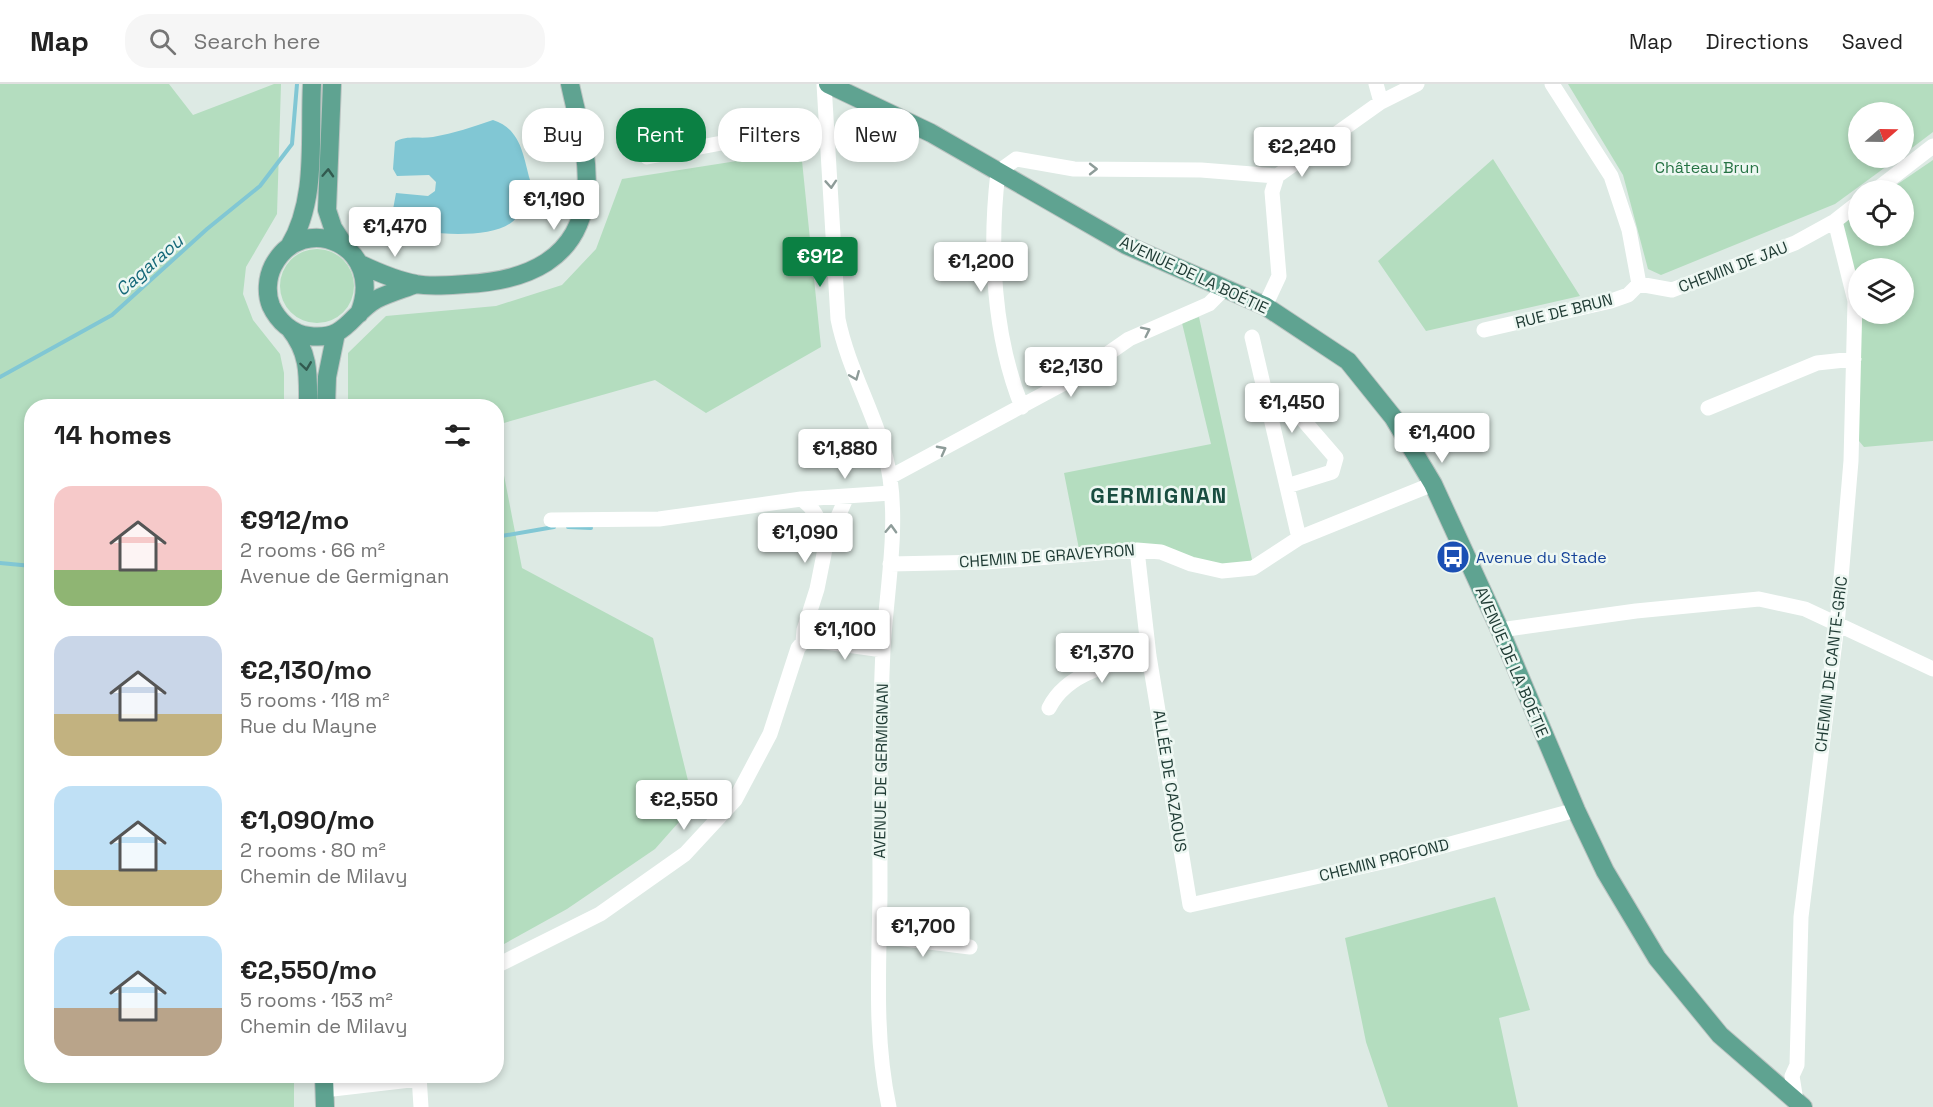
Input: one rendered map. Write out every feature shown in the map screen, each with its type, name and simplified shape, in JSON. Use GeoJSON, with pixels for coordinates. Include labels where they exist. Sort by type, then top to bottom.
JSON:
{"type":"FeatureCollection","features":[{"type":"Feature","properties":{"kind":"main road"},"geometry":{"type":"LineString","coordinates":[[307,399],[302,345],[278,318],[270,304],[268,288],[270,272],[278,258],[289,247],[304,219],[308,194],[312,84]]}},
{"type":"Feature","properties":{"kind":"main road"},"geometry":{"type":"LineString","coordinates":[[332,84],[327,210],[333,228],[360,264],[366,284],[365,299],[359,314]]}},
{"type":"Feature","properties":{"kind":"main road"},"geometry":{"type":"LineString","coordinates":[[360,264],[416,284],[453,285],[511,279],[536,270],[564,248],[581,217],[586,193],[586,169],[570,84]]}},
{"type":"Feature","properties":{"kind":"main road","name":"AVENUE DE LA BOÉTIE"},"geometry":{"type":"LineString","coordinates":[[826,84],[899,116],[1126,245],[1226,287],[1264,306],[1348,361],[1393,417],[1433,484],[1500,630],[1576,810],[1605,871],[1657,958],[1720,1035],[1799,1105]]}},
{"type":"Feature","properties":{"kind":"main road"},"geometry":{"type":"LineString","coordinates":[[289,247],[304,240],[320,238],[346,248]]}},
{"type":"Feature","properties":{"kind":"main road"},"geometry":{"type":"LineString","coordinates":[[290,329],[305,336],[321,337],[336,333],[349,325],[378,298],[416,284]]}},
{"type":"Feature","properties":{"kind":"main road"},"geometry":{"type":"LineString","coordinates":[[326,399],[328,368],[336,333]]}},
{"type":"Feature","properties":{"kind":"street","name":"AVENUE DE GERMIGNAN"},"geometry":{"type":"LineString","coordinates":[[826,84],[838,319],[845,351],[879,439],[890,477],[891,493],[890,564],[883,650],[879,936],[879,1032],[882,1073],[889,1107]]}},
{"type":"Feature","properties":{"kind":"street"},"geometry":{"type":"LineString","coordinates":[[1376,84],[1381,102]]}},
{"type":"Feature","properties":{"kind":"street"},"geometry":{"type":"LineString","coordinates":[[1264,306],[1279,276],[1272,192],[1277,176],[1381,102],[1417,84]]}},
{"type":"Feature","properties":{"kind":"street"},"geometry":{"type":"LineString","coordinates":[[1552,84],[1611,176],[1629,230],[1639,284]]}},
{"type":"Feature","properties":{"kind":"street"},"geometry":{"type":"LineString","coordinates":[[706,146],[759,136],[827,130]]}},
{"type":"Feature","properties":{"kind":"street"},"geometry":{"type":"LineString","coordinates":[[1889,180],[1933,146]]}},
{"type":"Feature","properties":{"kind":"street"},"geometry":{"type":"LineString","coordinates":[[1022,407],[1014,387],[1001,331],[994,269],[994,209],[998,172],[1016,159],[1074,169],[1201,170],[1277,176]]}},
{"type":"Feature","properties":{"kind":"street","name":"CHEMIN DE JAU"},"geometry":{"type":"LineString","coordinates":[[1639,284],[1672,290],[1795,243],[1835,221],[1848,211]]}},
{"type":"Feature","properties":{"kind":"street","name":"CHEMIN DE CANTE-GRIC"},"geometry":{"type":"LineString","coordinates":[[1799,1105],[1792,1076],[1797,1065],[1801,917],[1837,624],[1851,461],[1856,301],[1835,221]]}},
{"type":"Feature","properties":{"kind":"street","name":"RUE DE BRUN"},"geometry":{"type":"LineString","coordinates":[[1484,330],[1611,301],[1628,295],[1639,284]]}},
{"type":"Feature","properties":{"kind":"street"},"geometry":{"type":"LineString","coordinates":[[890,477],[1070,380],[1129,339],[1209,304],[1226,287]]}},
{"type":"Feature","properties":{"kind":"street"},"geometry":{"type":"LineString","coordinates":[[1252,337],[1299,538]]}},
{"type":"Feature","properties":{"kind":"street"},"geometry":{"type":"LineString","coordinates":[[1708,408],[1817,363],[1854,359]]}},
{"type":"Feature","properties":{"kind":"street"},"geometry":{"type":"LineString","coordinates":[[1267,400],[1286,400],[1336,458],[1332,472],[1287,486]]}},
{"type":"Feature","properties":{"kind":"street","name":"CHEMIN DE GRAVEYRON"},"geometry":{"type":"LineString","coordinates":[[890,564],[986,562],[1137,550],[1161,552],[1191,564],[1222,571],[1253,568],[1299,538],[1433,484]]}},
{"type":"Feature","properties":{"kind":"street"},"geometry":{"type":"LineString","coordinates":[[551,520],[658,519],[801,499],[891,493]]}},
{"type":"Feature","properties":{"kind":"street"},"geometry":{"type":"LineString","coordinates":[[504,962],[600,914],[685,854],[735,800],[770,734],[798,648],[803,642],[804,630],[817,589],[825,544],[847,496]]}},
{"type":"Feature","properties":{"kind":"street"},"geometry":{"type":"LineString","coordinates":[[801,499],[810,505],[820,522],[825,544]]}},
{"type":"Feature","properties":{"kind":"street","name":"ALLÉE DE CAZAOUS"},"geometry":{"type":"LineString","coordinates":[[1137,550],[1149,656],[1190,905]]}},
{"type":"Feature","properties":{"kind":"street"},"geometry":{"type":"LineString","coordinates":[[1500,630],[1636,610],[1759,599],[1804,609],[1933,669]]}},
{"type":"Feature","properties":{"kind":"street"},"geometry":{"type":"LineString","coordinates":[[803,642],[811,640],[883,650]]}},
{"type":"Feature","properties":{"kind":"street"},"geometry":{"type":"LineString","coordinates":[[1049,708],[1056,692],[1103,664],[1149,656]]}},
{"type":"Feature","properties":{"kind":"street","name":"CHEMIN PROFOND"},"geometry":{"type":"LineString","coordinates":[[1190,905],[1391,860],[1576,810]]}},
{"type":"Feature","properties":{"kind":"street"},"geometry":{"type":"LineString","coordinates":[[879,936],[970,947]]}},
{"type":"Feature","properties":{"kind":"street"},"geometry":{"type":"LineString","coordinates":[[324,1091],[378,1083]]}},
{"type":"Feature","properties":{"kind":"street"},"geometry":{"type":"LineString","coordinates":[[419,1083],[421,1107]]}},
{"type":"Feature","properties":{"kind":"green space"},"geometry":{"type":"Polygon","coordinates":[[[0,84],[169,84],[193,115],[274,84],[281,84],[277,214],[246,267],[243,294],[253,320],[280,354],[284,373],[284,399],[24,399],[24,1083],[294,1083],[294,1107],[0,1107],[0,84]]]}},
{"type":"Feature","properties":{"kind":"green space","name":"Château Brun"},"geometry":{"type":"Polygon","coordinates":[[[1568,84],[1933,84],[1933,132],[1914,146],[1914,102],[1848,102],[1848,168],[1884,168],[1868,180],[1848,180],[1848,195],[1835,204],[1661,275],[1648,269],[1623,175],[1568,84]]]}},
{"type":"Feature","properties":{"kind":"green space"},"geometry":{"type":"Polygon","coordinates":[[[1493,159],[1580,296],[1426,331],[1378,261],[1493,159]]]}},
{"type":"Feature","properties":{"kind":"green space"},"geometry":{"type":"Polygon","coordinates":[[[1933,160],[1933,441],[1864,447],[1859,441],[1858,324],[1914,324],[1914,258],[1849,258],[1841,224],[1848,219],[1848,246],[1914,246],[1914,180],[1904,180],[1933,160]]]}},
{"type":"Feature","properties":{"kind":"green space"},"geometry":{"type":"Polygon","coordinates":[[[731,162],[802,162],[821,347],[706,413],[655,380],[504,423],[504,399],[348,399],[348,353],[386,316],[496,306],[562,285],[596,249],[622,179],[731,162]]]}},
{"type":"Feature","properties":{"kind":"green space"},"geometry":{"type":"Polygon","coordinates":[[[317,249],[338,255],[348,265],[354,286],[348,307],[338,317],[317,323],[296,317],[286,307],[280,286],[286,265],[296,255],[317,249]]]}},
{"type":"Feature","properties":{"kind":"green space"},"geometry":{"type":"Polygon","coordinates":[[[1199,317],[1253,564],[1239,570],[1186,559],[1079,549],[1064,473],[1211,444],[1182,323],[1199,317]]]}},
{"type":"Feature","properties":{"kind":"green space"},"geometry":{"type":"Polygon","coordinates":[[[504,475],[522,568],[653,638],[694,805],[655,849],[567,909],[504,944],[504,475]]]}},
{"type":"Feature","properties":{"kind":"green space"},"geometry":{"type":"Polygon","coordinates":[[[1495,897],[1530,1010],[1499,1018],[1518,1107],[1388,1107],[1366,1042],[1345,938],[1495,897]]]}},
{"type":"Feature","properties":{"kind":"water"},"geometry":{"type":"Polygon","coordinates":[[[493,120],[502,124],[515,136],[522,150],[522,162],[526,162],[530,180],[524,189],[510,192],[509,202],[520,211],[513,221],[501,228],[485,232],[448,234],[401,228],[392,215],[396,193],[428,196],[435,191],[436,182],[429,175],[397,176],[393,169],[395,142],[463,130],[493,120]]]}},
{"type":"Feature","properties":{"kind":"waterway","name":"Cagaraou"},"geometry":{"type":"LineString","coordinates":[[0,377],[112,315],[207,229],[260,186],[292,144],[297,84]]}},
{"type":"Feature","properties":{"kind":"waterway"},"geometry":{"type":"LineString","coordinates":[[504,536],[554,527]]}},
{"type":"Feature","properties":{"kind":"waterway"},"geometry":{"type":"LineString","coordinates":[[568,527],[591,528]]}},
{"type":"Feature","properties":{"kind":"waterway"},"geometry":{"type":"LineString","coordinates":[[0,563],[24,565]]}},
{"type":"Feature","properties":{"kind":"place","name":"Avenue du Stade"},"geometry":{"type":"Point","coordinates":[1453,557]}},
{"type":"Feature","properties":{"kind":"district","name":"GERMIGNAN"},"geometry":{"type":"Point","coordinates":[1159,495]}}]}
